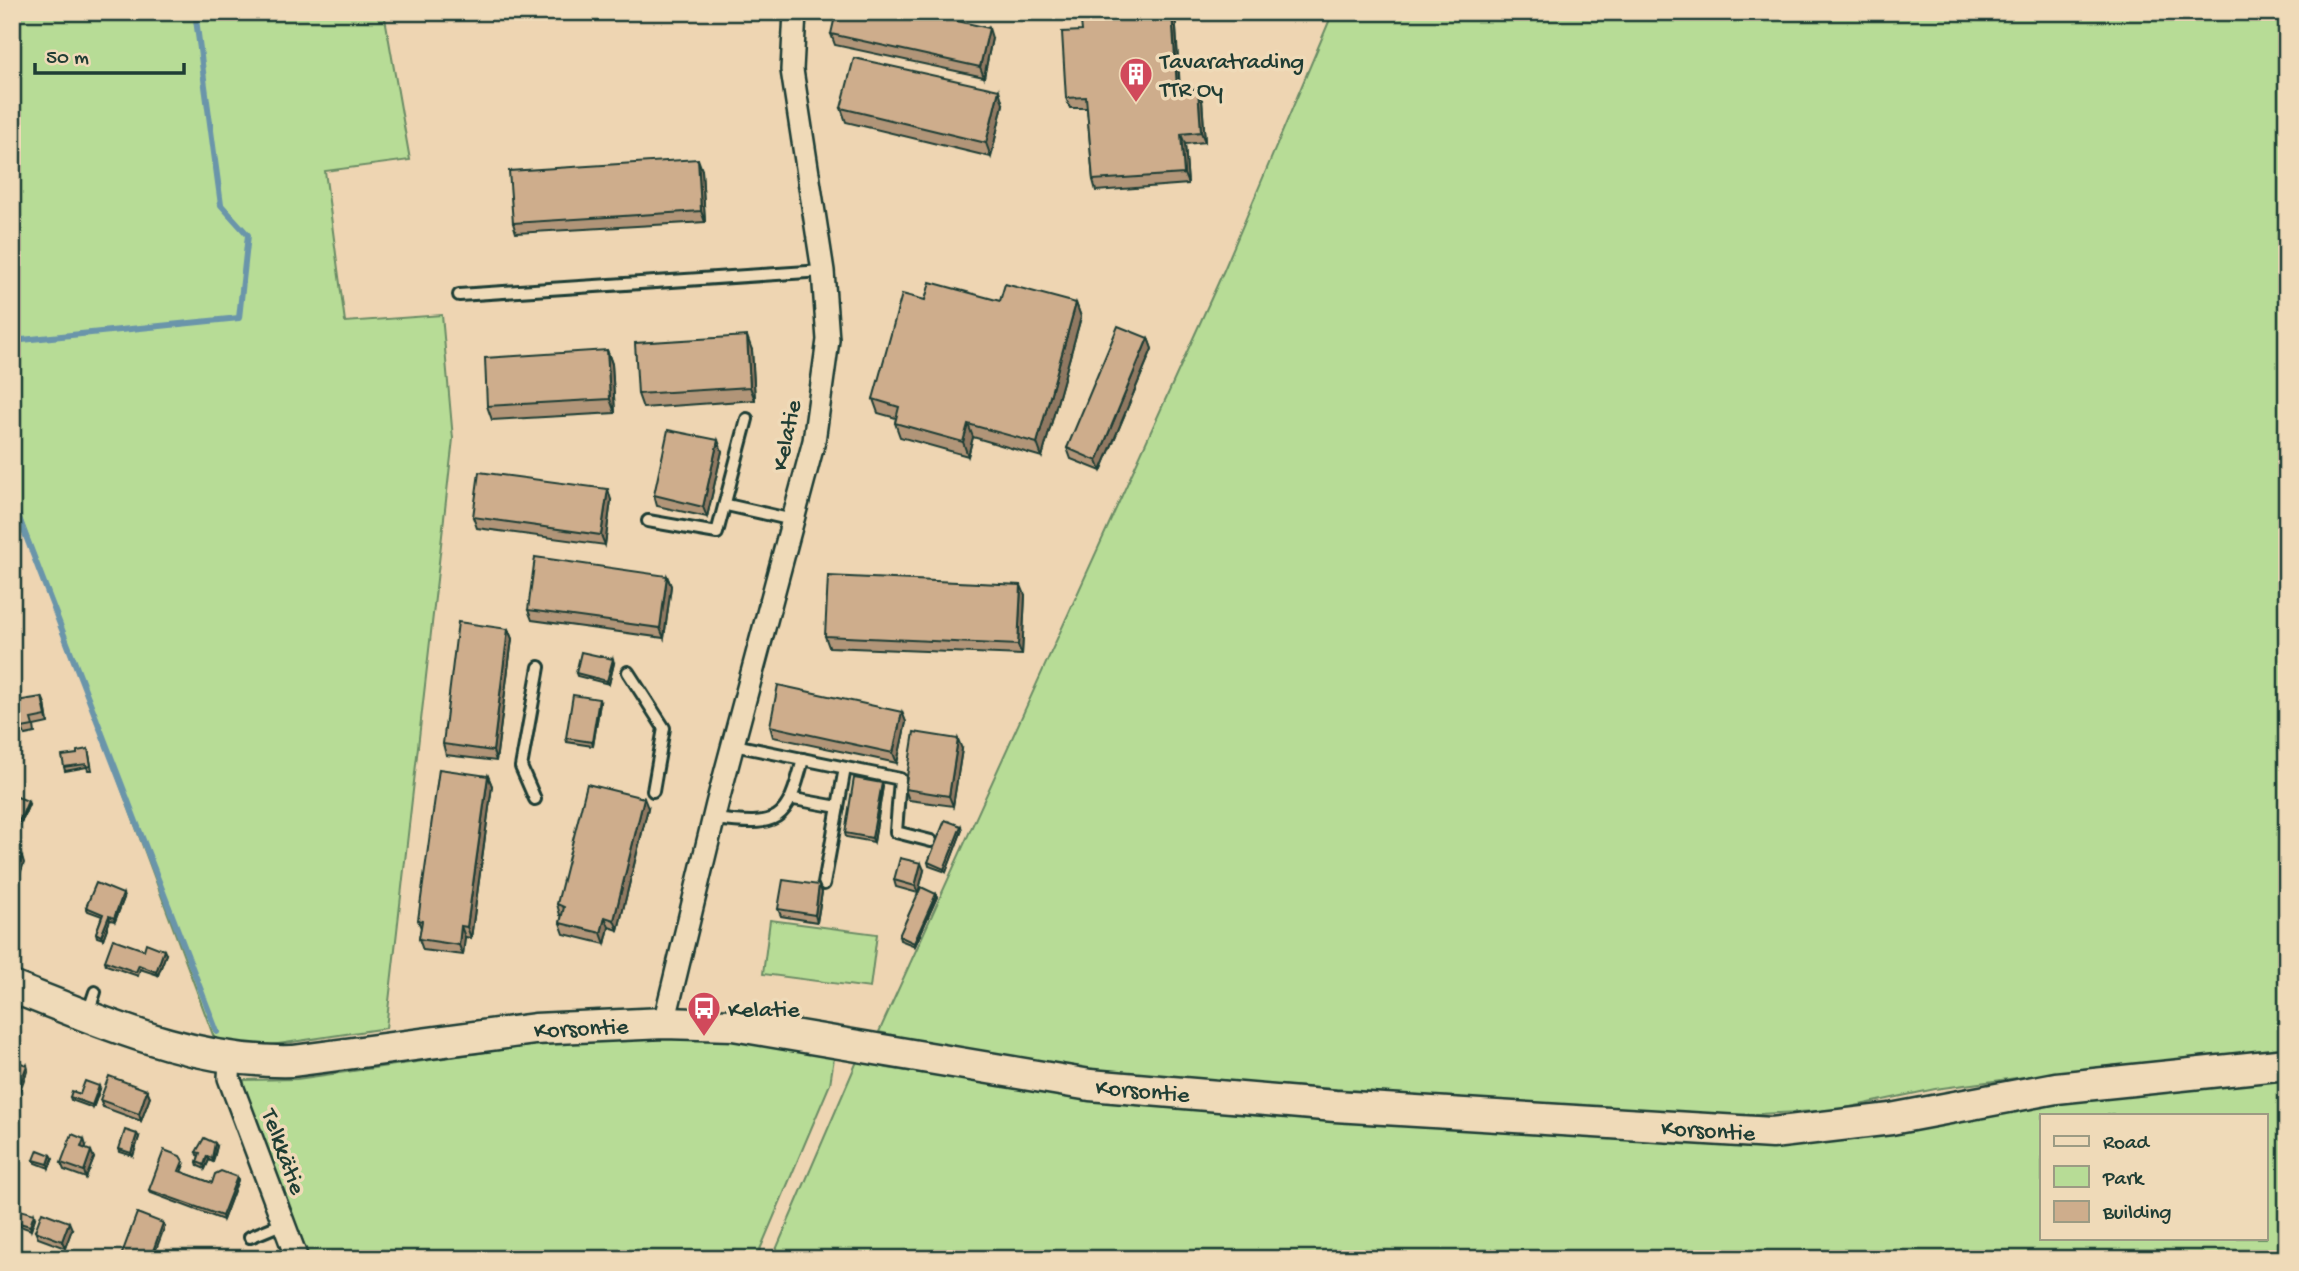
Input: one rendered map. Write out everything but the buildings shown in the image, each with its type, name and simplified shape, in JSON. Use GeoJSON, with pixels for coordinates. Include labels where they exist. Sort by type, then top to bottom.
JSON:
{"type":"FeatureCollection","features":[{"type":"Feature","properties":{"kind":"main road","name":"Korsontie"},"geometry":{"type":"LineString","coordinates":[[12,987],[91,1004],[178,1047],[230,1060],[293,1062],[535,1029],[664,1023],[733,1025],[1090,1085],[1335,1106],[1772,1133],[1891,1119],[2056,1088],[2287,1064]]}},
{"type":"Feature","properties":{"kind":"street","name":"Kelatie"},"geometry":{"type":"LineString","coordinates":[[664,1023],[714,819],[816,429],[828,340],[823,271],[792,69],[795,12]]}},
{"type":"Feature","properties":{"kind":"street","name":"Telkkätie"},"geometry":{"type":"LineString","coordinates":[[230,1060],[229,1078],[297,1259]]}},
{"type":"Feature","properties":{"kind":"lane"},"geometry":{"type":"LineString","coordinates":[[459,295],[823,271]]}},
{"type":"Feature","properties":{"kind":"lane"},"geometry":{"type":"LineString","coordinates":[[648,521],[717,533],[727,505],[747,419]]}},
{"type":"Feature","properties":{"kind":"lane"},"geometry":{"type":"LineString","coordinates":[[727,505],[793,520]]}},
{"type":"Feature","properties":{"kind":"lane"},"geometry":{"type":"LineString","coordinates":[[535,799],[521,767],[539,667]]}},
{"type":"Feature","properties":{"kind":"lane"},"geometry":{"type":"LineString","coordinates":[[628,672],[664,728],[653,791]]}},
{"type":"Feature","properties":{"kind":"lane"},"geometry":{"type":"LineString","coordinates":[[734,745],[900,779],[896,832],[931,841]]}},
{"type":"Feature","properties":{"kind":"lane"},"geometry":{"type":"LineString","coordinates":[[714,819],[747,823],[768,821],[784,813],[793,799],[803,760]]}},
{"type":"Feature","properties":{"kind":"lane"},"geometry":{"type":"LineString","coordinates":[[824,884],[845,768]]}},
{"type":"Feature","properties":{"kind":"lane"},"geometry":{"type":"LineString","coordinates":[[793,799],[838,807]]}},
{"type":"Feature","properties":{"kind":"lane"},"geometry":{"type":"LineString","coordinates":[[250,1237],[284,1223]]}},
{"type":"Feature","properties":{"kind":"green space"},"geometry":{"type":"Polygon","coordinates":[[[12,12],[384,12],[410,160],[325,171],[345,322],[442,315],[453,439],[386,1028],[258,1047],[216,1043],[12,494],[12,12]]]}},
{"type":"Feature","properties":{"kind":"green space"},"geometry":{"type":"Polygon","coordinates":[[[1333,12],[2287,12],[2287,1048],[2083,1069],[1935,1089],[1836,1110],[1721,1116],[1102,1073],[979,1055],[879,1032],[1224,270],[1333,12]]]}},
{"type":"Feature","properties":{"kind":"green space"},"geometry":{"type":"Polygon","coordinates":[[[770,920],[877,934],[870,988],[763,974],[770,920]]]}},
{"type":"Feature","properties":{"kind":"green space"},"geometry":{"type":"Polygon","coordinates":[[[668,1033],[766,1043],[834,1058],[830,1084],[756,1259],[310,1259],[243,1092],[244,1080],[297,1079],[564,1041],[668,1033]]]}},
{"type":"Feature","properties":{"kind":"green space"},"geometry":{"type":"Polygon","coordinates":[[[858,1059],[887,1068],[1047,1092],[1432,1122],[1944,1121],[2199,1083],[2287,1078],[2287,1259],[772,1259],[858,1059]]]}},
{"type":"Feature","properties":{"kind":"waterway"},"geometry":{"type":"LineString","coordinates":[[12,341],[239,318],[248,235],[221,205],[195,12]]}},
{"type":"Feature","properties":{"kind":"waterway"},"geometry":{"type":"LineString","coordinates":[[12,500],[217,1032]]}},
{"type":"Feature","properties":{"kind":"place","name":"Tavaratrading TTR Oy"},"geometry":{"type":"Point","coordinates":[1136,104]}},
{"type":"Feature","properties":{"kind":"place","name":"Kelatie"},"geometry":{"type":"Point","coordinates":[704,1038]}}]}
